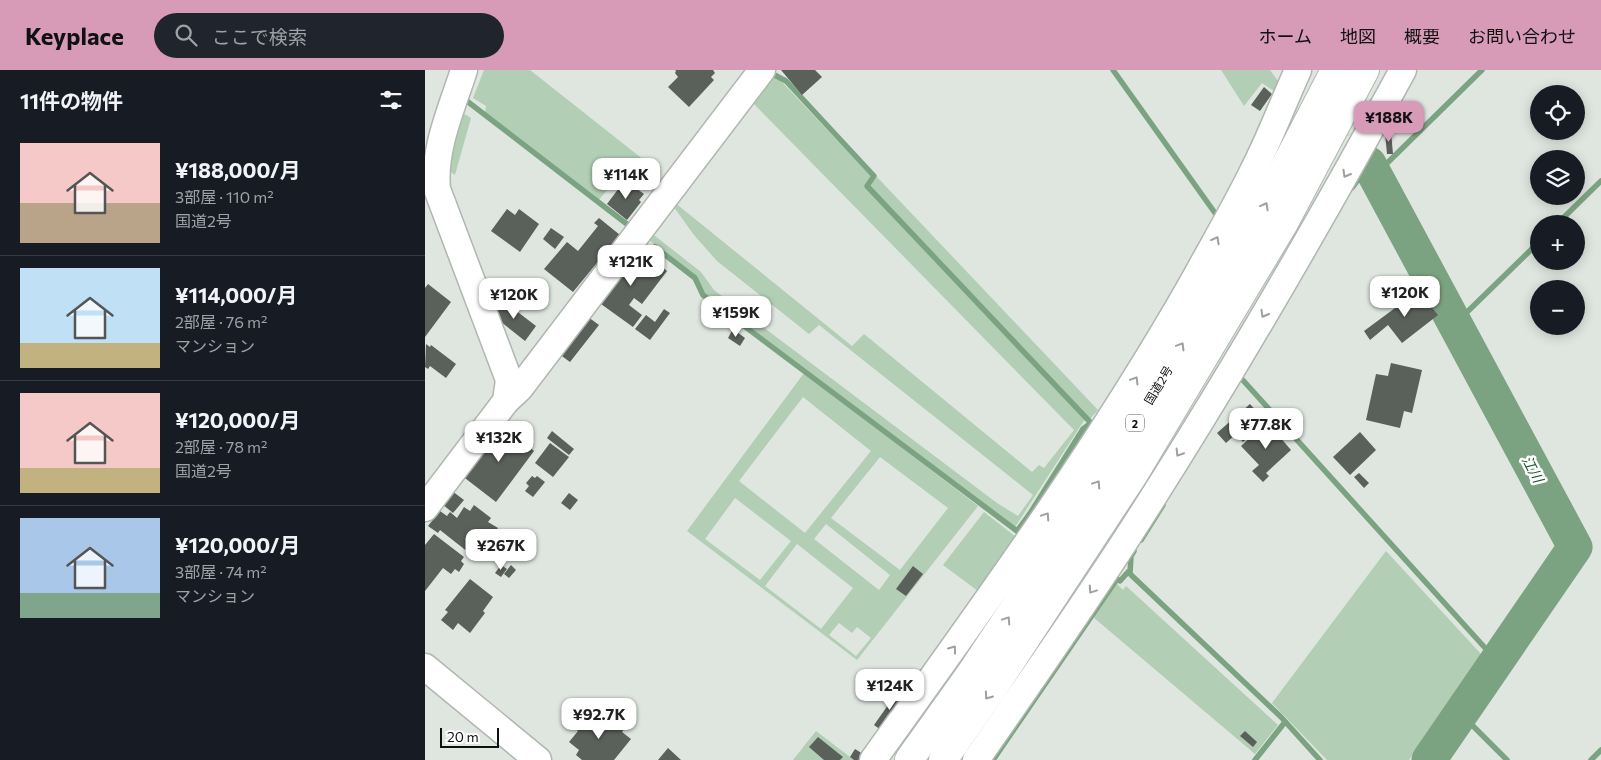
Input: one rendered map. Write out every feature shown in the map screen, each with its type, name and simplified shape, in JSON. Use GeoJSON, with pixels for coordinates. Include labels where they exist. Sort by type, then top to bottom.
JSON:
{"type":"FeatureCollection","features":[{"type":"Feature","properties":{"kind":"highway","name":"国道2号"},"geometry":{"type":"LineString","coordinates":[[943,760],[993,690],[1134,474],[1284,223],[1365,70]]}},
{"type":"Feature","properties":{"kind":"highway","name":"国道2号"},"geometry":{"type":"LineString","coordinates":[[909,760],[969,676],[1113,460],[1262,211],[1314,72]]}},
{"type":"Feature","properties":{"kind":"street"},"geometry":{"type":"LineString","coordinates":[[464,70],[438,155],[435,172],[437,189],[509,380],[506,401]]}},
{"type":"Feature","properties":{"kind":"street"},"geometry":{"type":"LineString","coordinates":[[425,508],[506,401],[520,388],[762,70]]}},
{"type":"Feature","properties":{"kind":"street"},"geometry":{"type":"LineString","coordinates":[[976,760],[1141,516],[1247,343],[1358,137],[1403,70]]}},
{"type":"Feature","properties":{"kind":"street"},"geometry":{"type":"LineString","coordinates":[[873,760],[983,607],[1076,472],[1130,388],[1254,170],[1314,72]]}},
{"type":"Feature","properties":{"kind":"street"},"geometry":{"type":"LineString","coordinates":[[425,667],[538,760]]}},
{"type":"Feature","properties":{"kind":"green space"},"geometry":{"type":"Polygon","coordinates":[[[484,70],[530,70],[654,168],[645,180],[623,171],[598,201],[485,113],[486,106],[473,98],[484,70]]]}},
{"type":"Feature","properties":{"kind":"green space"},"geometry":{"type":"Polygon","coordinates":[[[1221,70],[1270,70],[1281,85],[1277,93],[1262,83],[1244,106],[1221,70]]]}},
{"type":"Feature","properties":{"kind":"green space"},"geometry":{"type":"Polygon","coordinates":[[[768,74],[780,80],[871,176],[864,186],[1085,419],[1015,527],[705,293],[696,277],[649,240],[647,232],[768,74]],[[751,101],[674,202],[852,346],[864,334],[1032,472],[1039,465],[1044,468],[1074,430],[751,101]],[[671,203],[650,232],[701,272],[714,290],[997,503],[1018,516],[1033,495],[819,325],[809,334],[717,261],[694,235],[671,203]]]}},
{"type":"Feature","properties":{"kind":"green space"},"geometry":{"type":"Polygon","coordinates":[[[456,109],[471,118],[455,175],[442,166],[456,109]]]}},
{"type":"Feature","properties":{"kind":"green space"},"geometry":{"type":"Polygon","coordinates":[[[877,177],[1098,410],[1090,419],[870,186],[877,177]]]}},
{"type":"Feature","properties":{"kind":"green space"},"geometry":{"type":"Polygon","coordinates":[[[804,373],[978,506],[857,660],[687,531],[804,373]],[[803,397],[739,481],[805,533],[871,451],[803,397]],[[880,457],[831,518],[900,570],[948,508],[880,457]],[[735,498],[705,539],[760,580],[791,541],[735,498]],[[826,524],[814,539],[879,590],[890,575],[826,524]],[[797,544],[765,586],[821,629],[853,588],[797,544]],[[839,623],[829,635],[856,656],[871,638],[857,627],[852,633],[839,623]]]}},
{"type":"Feature","properties":{"kind":"green space"},"geometry":{"type":"Polygon","coordinates":[[[984,512],[1016,537],[978,591],[943,565],[984,512]]]}},
{"type":"Feature","properties":{"kind":"green space"},"geometry":{"type":"Polygon","coordinates":[[[1386,551],[1481,654],[1409,760],[1327,760],[1272,703],[1386,551]]]}},
{"type":"Feature","properties":{"kind":"green space"},"geometry":{"type":"Polygon","coordinates":[[[1116,583],[1123,590],[1126,586],[1278,725],[1255,754],[1093,617],[1116,583]]]}},
{"type":"Feature","properties":{"kind":"green space"},"geometry":{"type":"Polygon","coordinates":[[[816,731],[854,760],[793,760],[816,731]]]}},
{"type":"Feature","properties":{"kind":"building"},"geometry":{"type":"Polygon","coordinates":[[[675,70],[713,70],[715,73],[711,77],[714,80],[689,107],[668,87],[678,77],[675,70]]]}},
{"type":"Feature","properties":{"kind":"building"},"geometry":{"type":"Polygon","coordinates":[[[781,70],[815,70],[822,77],[802,95],[781,70]]]}},
{"type":"Feature","properties":{"kind":"building"},"geometry":{"type":"Polygon","coordinates":[[[1264,87],[1272,94],[1260,111],[1251,105],[1264,87]]]}},
{"type":"Feature","properties":{"kind":"building"},"geometry":{"type":"Polygon","coordinates":[[[1391,132],[1393,154],[1387,154],[1385,133],[1391,132]]]}},
{"type":"Feature","properties":{"kind":"building"},"geometry":{"type":"Polygon","coordinates":[[[625,180],[644,194],[639,200],[641,202],[627,220],[607,204],[625,180]]]}},
{"type":"Feature","properties":{"kind":"building"},"geometry":{"type":"Polygon","coordinates":[[[507,209],[515,215],[519,209],[539,224],[520,252],[491,231],[507,209]]]}},
{"type":"Feature","properties":{"kind":"building"},"geometry":{"type":"Polygon","coordinates":[[[599,218],[620,235],[573,292],[544,269],[567,242],[578,251],[598,226],[594,223],[599,218]]]}},
{"type":"Feature","properties":{"kind":"building"},"geometry":{"type":"Polygon","coordinates":[[[551,228],[564,237],[555,249],[543,239],[551,228]]]}},
{"type":"Feature","properties":{"kind":"building"},"geometry":{"type":"Polygon","coordinates":[[[632,253],[639,258],[643,253],[667,271],[642,304],[634,298],[629,305],[642,315],[633,327],[594,299],[632,253]]]}},
{"type":"Feature","properties":{"kind":"building"},"geometry":{"type":"Polygon","coordinates":[[[428,284],[451,302],[425,337],[425,288],[428,284]]]}},
{"type":"Feature","properties":{"kind":"building"},"geometry":{"type":"Polygon","coordinates":[[[1418,291],[1438,315],[1402,343],[1388,325],[1370,340],[1364,331],[1418,291]]]}},
{"type":"Feature","properties":{"kind":"building"},"geometry":{"type":"Polygon","coordinates":[[[502,300],[536,326],[525,341],[491,314],[502,300]]]}},
{"type":"Feature","properties":{"kind":"building"},"geometry":{"type":"Polygon","coordinates":[[[664,309],[670,313],[650,340],[635,329],[646,315],[655,322],[664,309]]]}},
{"type":"Feature","properties":{"kind":"building"},"geometry":{"type":"Polygon","coordinates":[[[584,314],[599,325],[570,362],[555,351],[584,314]]]}},
{"type":"Feature","properties":{"kind":"building"},"geometry":{"type":"Polygon","coordinates":[[[733,329],[745,338],[740,346],[728,338],[733,329]]]}},
{"type":"Feature","properties":{"kind":"building"},"geometry":{"type":"Polygon","coordinates":[[[426,344],[430,347],[431,345],[456,364],[446,378],[430,366],[428,369],[425,367],[426,344]]]}},
{"type":"Feature","properties":{"kind":"building"},"geometry":{"type":"Polygon","coordinates":[[[1391,363],[1422,370],[1412,413],[1404,411],[1400,428],[1366,420],[1376,374],[1388,376],[1391,363]]]}},
{"type":"Feature","properties":{"kind":"building"},"geometry":{"type":"Polygon","coordinates":[[[1250,404],[1265,421],[1243,442],[1232,430],[1235,435],[1226,443],[1217,433],[1250,404]]]}},
{"type":"Feature","properties":{"kind":"building"},"geometry":{"type":"Polygon","coordinates":[[[1267,422],[1291,450],[1266,473],[1269,476],[1263,482],[1252,471],[1259,465],[1241,446],[1267,422]]]}},
{"type":"Feature","properties":{"kind":"building"},"geometry":{"type":"Polygon","coordinates":[[[511,429],[519,435],[522,430],[533,438],[527,445],[534,451],[496,502],[461,475],[494,432],[503,439],[511,429]]]}},
{"type":"Feature","properties":{"kind":"building"},"geometry":{"type":"Polygon","coordinates":[[[552,431],[574,449],[569,455],[547,438],[552,431]]]}},
{"type":"Feature","properties":{"kind":"building"},"geometry":{"type":"Polygon","coordinates":[[[1360,432],[1376,450],[1350,475],[1333,457],[1360,432]]]}},
{"type":"Feature","properties":{"kind":"building"},"geometry":{"type":"Polygon","coordinates":[[[550,443],[569,457],[553,477],[535,463],[550,443]]]}},
{"type":"Feature","properties":{"kind":"building"},"geometry":{"type":"Polygon","coordinates":[[[1359,473],[1369,483],[1364,488],[1354,477],[1359,473]]]}},
{"type":"Feature","properties":{"kind":"building"},"geometry":{"type":"Polygon","coordinates":[[[532,476],[535,478],[537,476],[545,482],[533,497],[525,491],[529,486],[526,483],[532,476]]]}},
{"type":"Feature","properties":{"kind":"building"},"geometry":{"type":"Polygon","coordinates":[[[452,491],[464,500],[453,513],[442,504],[452,491]]]}},
{"type":"Feature","properties":{"kind":"building"},"geometry":{"type":"Polygon","coordinates":[[[569,493],[578,500],[570,510],[561,503],[569,493]]]}},
{"type":"Feature","properties":{"kind":"building"},"geometry":{"type":"Polygon","coordinates":[[[474,505],[491,518],[488,522],[498,528],[487,543],[485,541],[473,556],[440,530],[438,533],[428,526],[440,511],[447,516],[450,512],[457,518],[464,507],[470,511],[474,505]]]}},
{"type":"Feature","properties":{"kind":"building"},"geometry":{"type":"Polygon","coordinates":[[[434,534],[464,557],[461,561],[464,564],[459,572],[455,569],[451,574],[443,568],[425,591],[425,545],[434,534]]]}},
{"type":"Feature","properties":{"kind":"building"},"geometry":{"type":"Polygon","coordinates":[[[501,565],[507,569],[501,577],[495,573],[501,565]]]}},
{"type":"Feature","properties":{"kind":"building"},"geometry":{"type":"Polygon","coordinates":[[[511,565],[516,570],[509,578],[504,574],[511,565]]]}},
{"type":"Feature","properties":{"kind":"building"},"geometry":{"type":"Polygon","coordinates":[[[913,566],[923,574],[906,596],[896,589],[913,566]]]}},
{"type":"Feature","properties":{"kind":"building"},"geometry":{"type":"Polygon","coordinates":[[[470,579],[493,597],[483,611],[485,613],[470,633],[458,623],[453,630],[441,620],[448,612],[445,610],[470,579]]]}},
{"type":"Feature","properties":{"kind":"building"},"geometry":{"type":"Polygon","coordinates":[[[898,691],[905,697],[881,730],[874,725],[898,691]]]}},
{"type":"Feature","properties":{"kind":"building"},"geometry":{"type":"Polygon","coordinates":[[[577,718],[584,723],[587,719],[589,721],[591,719],[599,726],[606,718],[608,720],[610,718],[624,729],[622,732],[631,739],[614,760],[582,760],[576,755],[579,750],[569,742],[578,731],[571,725],[577,718]]]}},
{"type":"Feature","properties":{"kind":"building"},"geometry":{"type":"Polygon","coordinates":[[[1245,731],[1257,742],[1253,747],[1240,736],[1245,731]]]}},
{"type":"Feature","properties":{"kind":"building"},"geometry":{"type":"Polygon","coordinates":[[[818,737],[843,757],[840,760],[824,760],[809,747],[818,737]]]}},
{"type":"Feature","properties":{"kind":"building"},"geometry":{"type":"Polygon","coordinates":[[[668,748],[681,760],[658,760],[668,748]]]}},
{"type":"Feature","properties":{"kind":"building"},"geometry":{"type":"Polygon","coordinates":[[[855,749],[863,754],[859,760],[854,760],[850,757],[855,749]]]}},
{"type":"Feature","properties":{"kind":"waterway"},"geometry":{"type":"LineString","coordinates":[[1113,70],[1215,213]]}},
{"type":"Feature","properties":{"kind":"waterway"},"geometry":{"type":"LineString","coordinates":[[1375,175],[1482,70]]}},
{"type":"Feature","properties":{"kind":"waterway"},"geometry":{"type":"LineString","coordinates":[[769,72],[786,81],[874,176],[867,186],[1091,423],[1083,429],[1029,515]]}},
{"type":"Feature","properties":{"kind":"waterway"},"geometry":{"type":"LineString","coordinates":[[463,98],[632,228]]}},
{"type":"Feature","properties":{"kind":"waterway","name":"江川"},"geometry":{"type":"LineString","coordinates":[[1369,164],[1575,547],[1429,760]]}},
{"type":"Feature","properties":{"kind":"waterway"},"geometry":{"type":"LineString","coordinates":[[1352,188],[1371,166]]}},
{"type":"Feature","properties":{"kind":"waterway"},"geometry":{"type":"LineString","coordinates":[[1566,215],[1601,181]]}},
{"type":"Feature","properties":{"kind":"waterway"},"geometry":{"type":"LineString","coordinates":[[655,247],[695,278],[703,295],[1017,531],[1029,515],[1031,516]]}},
{"type":"Feature","properties":{"kind":"waterway"},"geometry":{"type":"LineString","coordinates":[[1464,315],[1530,251]]}},
{"type":"Feature","properties":{"kind":"waterway","name":"江川"},"geometry":{"type":"LineString","coordinates":[[1455,324],[1458,321]]}},
{"type":"Feature","properties":{"kind":"waterway"},"geometry":{"type":"LineString","coordinates":[[1240,377],[1496,660]]}},
{"type":"Feature","properties":{"kind":"waterway"},"geometry":{"type":"LineString","coordinates":[[1141,540],[1163,505]]}},
{"type":"Feature","properties":{"kind":"waterway"},"geometry":{"type":"LineString","coordinates":[[1130,573],[1131,556],[1134,551]]}},
{"type":"Feature","properties":{"kind":"waterway"},"geometry":{"type":"LineString","coordinates":[[1114,577],[1120,581],[1128,572],[1281,717],[1320,760]]}},
{"type":"Feature","properties":{"kind":"waterway"},"geometry":{"type":"LineString","coordinates":[[993,760],[1117,579]]}},
{"type":"Feature","properties":{"kind":"waterway"},"geometry":{"type":"LineString","coordinates":[[1460,713],[1507,760]]}},
{"type":"Feature","properties":{"kind":"waterway"},"geometry":{"type":"LineString","coordinates":[[1255,760],[1285,722]]}},
{"type":"Feature","properties":{"kind":"waterway"},"geometry":{"type":"LineString","coordinates":[[1591,760],[1601,750]]}},
{"type":"Feature","properties":{"kind":"tunnel"},"geometry":{"type":"LineString","coordinates":[[1330,100],[1352,133]]}}]}
